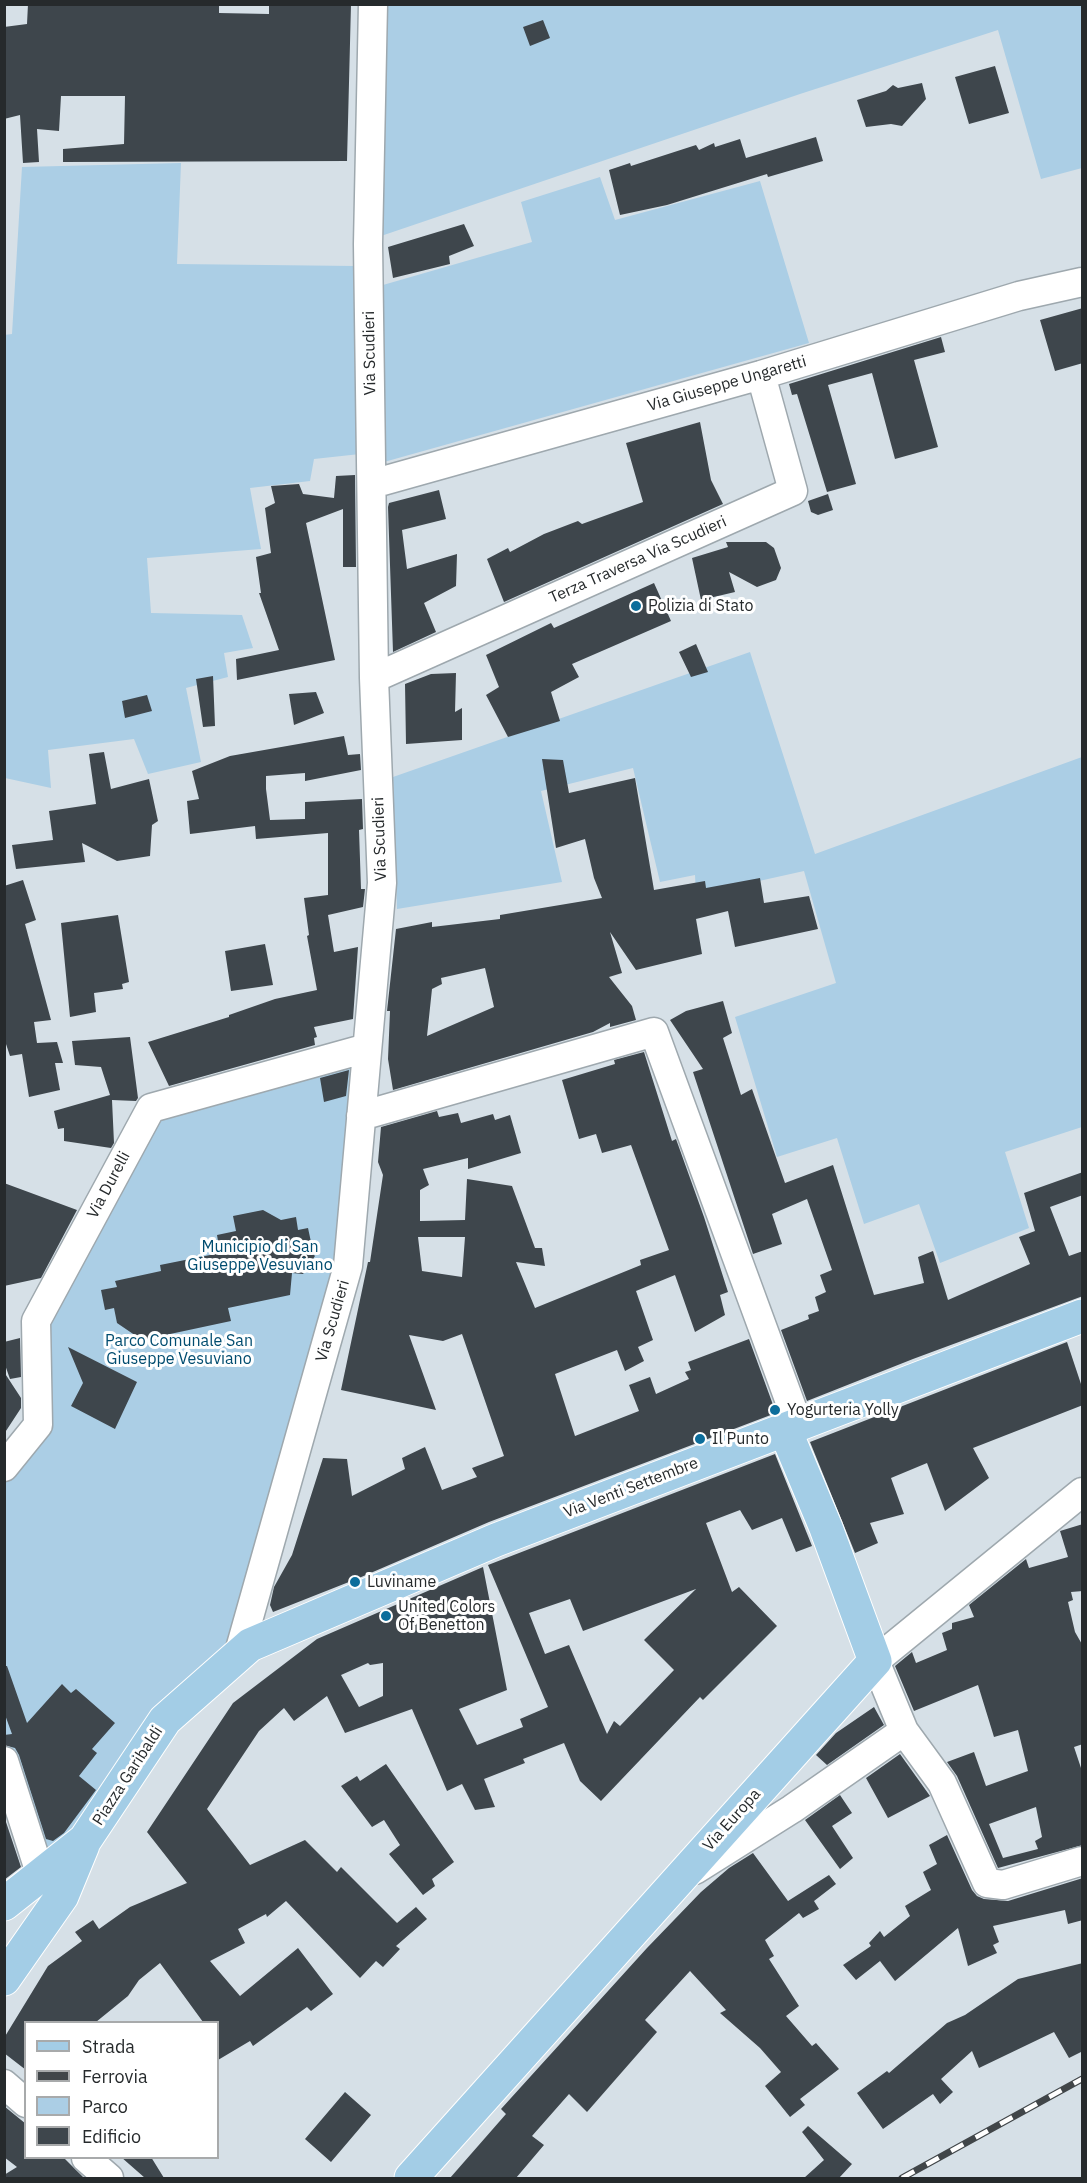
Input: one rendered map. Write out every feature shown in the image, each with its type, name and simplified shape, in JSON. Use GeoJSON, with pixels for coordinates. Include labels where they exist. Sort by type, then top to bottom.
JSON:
{"type":"FeatureCollection","features":[{"type":"Feature","properties":{"kind":"main road","name":"Via Venti Settembre"},"geometry":{"type":"LineString","coordinates":[[244,1651],[496,1540],[1083,1316]]}},
{"type":"Feature","properties":{"kind":"main road"},"geometry":{"type":"LineString","coordinates":[[792,1427],[825,1528],[875,1661]]}},
{"type":"Feature","properties":{"kind":"main road","name":"Piazza Garibaldi"},"geometry":{"type":"LineString","coordinates":[[4,1904],[85,1840],[165,1720],[244,1651]]}},
{"type":"Feature","properties":{"kind":"main road","name":"Via Europa"},"geometry":{"type":"LineString","coordinates":[[411,2178],[875,1661]]}},
{"type":"Feature","properties":{"kind":"main road"},"geometry":{"type":"LineString","coordinates":[[4,1979],[62,1896],[85,1840]]}},
{"type":"Feature","properties":{"kind":"street","name":"Via Scudieri"},"geometry":{"type":"LineString","coordinates":[[244,1651],[348,1266],[382,883],[374,678],[368,244],[373,4]]}},
{"type":"Feature","properties":{"kind":"street","name":"Via Giuseppe Ungaretti"},"geometry":{"type":"LineString","coordinates":[[372,484],[761,375],[1018,296],[1083,282]]}},
{"type":"Feature","properties":{"kind":"street","name":"Terza Traversa Via Scudieri"},"geometry":{"type":"LineString","coordinates":[[374,678],[793,491],[761,375]]}},
{"type":"Feature","properties":{"kind":"street"},"geometry":{"type":"LineString","coordinates":[[362,1116],[654,1032],[792,1427]]}},
{"type":"Feature","properties":{"kind":"street","name":"Via Durelli"},"geometry":{"type":"LineString","coordinates":[[4,1467],[38,1425],[36,1321],[151,1108],[367,1048]]}},
{"type":"Feature","properties":{"kind":"street","name":"Via Europa"},"geometry":{"type":"LineString","coordinates":[[875,1661],[1083,1492]]}},
{"type":"Feature","properties":{"kind":"street"},"geometry":{"type":"LineString","coordinates":[[875,1661],[904,1731],[942,1783],[987,1883],[1003,1885],[1083,1861]]}},
{"type":"Feature","properties":{"kind":"street"},"geometry":{"type":"LineString","coordinates":[[673,1884],[792,1809],[904,1731]]}},
{"type":"Feature","properties":{"kind":"street"},"geometry":{"type":"LineString","coordinates":[[4,1761],[41,1876]]}},
{"type":"Feature","properties":{"kind":"street"},"geometry":{"type":"LineString","coordinates":[[4,2084],[24,2101]]}},
{"type":"Feature","properties":{"kind":"street"},"geometry":{"type":"LineString","coordinates":[[88,2159],[109,2178]]}},
{"type":"Feature","properties":{"kind":"green space"},"geometry":{"type":"Polygon","coordinates":[[[392,5],[1082,5],[1082,168],[1041,179],[998,30],[800,94],[378,237],[385,7],[392,5]]]}},
{"type":"Feature","properties":{"kind":"green space"},"geometry":{"type":"Polygon","coordinates":[[[181,163],[177,264],[355,266],[360,454],[314,459],[310,481],[250,488],[261,549],[147,558],[151,613],[242,615],[253,648],[224,653],[228,677],[186,688],[201,762],[148,774],[134,739],[48,750],[51,788],[5,778],[4,335],[12,334],[22,167],[181,163]]]}},
{"type":"Feature","properties":{"kind":"green space"},"geometry":{"type":"Polygon","coordinates":[[[600,177],[615,220],[760,181],[809,343],[384,462],[383,285],[532,242],[521,202],[600,177]]]}},
{"type":"Feature","properties":{"kind":"green space"},"geometry":{"type":"Polygon","coordinates":[[[750,652],[815,854],[1082,757],[1082,1127],[1005,1152],[1029,1228],[940,1263],[919,1204],[864,1224],[837,1138],[777,1157],[735,1017],[836,983],[804,871],[696,895],[695,875],[660,882],[633,768],[541,791],[562,882],[397,909],[393,777],[750,652]]]}},
{"type":"Feature","properties":{"kind":"green space","name":"Parco Comunale San Giuseppe Vesuviano"},"geometry":{"type":"Polygon","coordinates":[[[358,1059],[340,1267],[230,1651],[81,1832],[45,1863],[5,1735],[4,1483],[50,1427],[46,1320],[155,1114],[358,1059]]]}},
{"type":"Feature","properties":{"kind":"building"},"geometry":{"type":"Polygon","coordinates":[[[28,4],[219,4],[219,13],[269,14],[269,4],[351,4],[347,161],[63,162],[63,149],[124,144],[125,96],[61,96],[59,131],[37,129],[39,162],[23,163],[20,115],[4,119],[4,27],[27,24],[28,4]]]}},
{"type":"Feature","properties":{"kind":"building"},"geometry":{"type":"Polygon","coordinates":[[[543,20],[550,38],[530,46],[523,27],[543,20]]]}},
{"type":"Feature","properties":{"kind":"building"},"geometry":{"type":"Polygon","coordinates":[[[995,66],[1009,113],[969,124],[955,77],[995,66]]]}},
{"type":"Feature","properties":{"kind":"building"},"geometry":{"type":"Polygon","coordinates":[[[922,83],[926,99],[902,126],[891,124],[866,127],[857,100],[886,91],[893,85],[898,88],[922,83]]]}},
{"type":"Feature","properties":{"kind":"building"},"geometry":{"type":"Polygon","coordinates":[[[816,137],[823,161],[768,177],[767,174],[667,205],[620,215],[609,170],[630,163],[631,166],[696,145],[699,150],[714,143],[715,147],[740,139],[746,158],[816,137]]]}},
{"type":"Feature","properties":{"kind":"building"},"geometry":{"type":"Polygon","coordinates":[[[464,224],[474,246],[449,256],[450,264],[393,278],[388,247],[464,224]]]}},
{"type":"Feature","properties":{"kind":"building"},"geometry":{"type":"Polygon","coordinates":[[[1083,308],[1083,363],[1055,371],[1040,320],[1083,308]]]}},
{"type":"Feature","properties":{"kind":"building"},"geometry":{"type":"Polygon","coordinates":[[[941,337],[945,352],[914,360],[938,447],[895,459],[872,373],[828,385],[856,484],[827,492],[797,394],[792,395],[789,384],[941,337]]]}},
{"type":"Feature","properties":{"kind":"building"},"geometry":{"type":"Polygon","coordinates":[[[700,422],[711,480],[723,504],[504,602],[487,559],[508,548],[510,552],[544,534],[578,521],[582,524],[643,502],[626,443],[700,422]]]}},
{"type":"Feature","properties":{"kind":"building"},"geometry":{"type":"Polygon","coordinates":[[[355,475],[356,567],[343,567],[343,509],[306,523],[335,660],[237,680],[236,659],[279,650],[259,593],[261,593],[256,557],[271,553],[265,508],[275,503],[271,486],[299,484],[303,494],[334,498],[336,476],[355,475]]]}},
{"type":"Feature","properties":{"kind":"building"},"geometry":{"type":"Polygon","coordinates":[[[439,490],[446,519],[402,530],[407,569],[457,554],[456,586],[424,603],[436,632],[393,652],[389,503],[439,490]]]}},
{"type":"Feature","properties":{"kind":"building"},"geometry":{"type":"Polygon","coordinates":[[[828,494],[833,510],[818,515],[811,512],[808,501],[828,494]]]}},
{"type":"Feature","properties":{"kind":"building"},"geometry":{"type":"Polygon","coordinates":[[[726,542],[766,542],[774,548],[781,568],[776,580],[757,587],[729,572],[735,592],[701,600],[692,558],[728,547],[726,542]]]}},
{"type":"Feature","properties":{"kind":"building"},"geometry":{"type":"Polygon","coordinates":[[[654,583],[671,621],[572,664],[579,677],[551,692],[560,721],[508,737],[486,695],[499,687],[486,655],[551,623],[554,628],[654,583]]]}},
{"type":"Feature","properties":{"kind":"building"},"geometry":{"type":"Polygon","coordinates":[[[696,644],[708,672],[691,677],[679,652],[696,644]]]}},
{"type":"Feature","properties":{"kind":"building"},"geometry":{"type":"Polygon","coordinates":[[[456,673],[455,712],[462,708],[462,740],[406,744],[405,684],[431,674],[456,673]]]}},
{"type":"Feature","properties":{"kind":"building"},"geometry":{"type":"Polygon","coordinates":[[[213,676],[215,726],[203,727],[196,679],[213,676]]]}},
{"type":"Feature","properties":{"kind":"building"},"geometry":{"type":"Polygon","coordinates":[[[316,692],[324,713],[294,725],[289,694],[316,692]]]}},
{"type":"Feature","properties":{"kind":"building"},"geometry":{"type":"Polygon","coordinates":[[[147,695],[152,711],[125,718],[122,701],[147,695]]]}},
{"type":"Feature","properties":{"kind":"building"},"geometry":{"type":"Polygon","coordinates":[[[344,736],[348,755],[360,754],[361,770],[305,781],[305,773],[266,776],[266,789],[270,820],[305,819],[305,802],[362,799],[363,829],[359,830],[361,889],[365,889],[363,907],[328,915],[334,952],[358,947],[353,1019],[314,1027],[317,1037],[314,1038],[315,1045],[169,1086],[148,1042],[229,1017],[229,1015],[275,999],[317,990],[307,936],[309,935],[304,898],[328,895],[328,833],[256,839],[255,826],[190,834],[187,801],[199,799],[192,771],[230,756],[344,736]]]}},
{"type":"Feature","properties":{"kind":"building"},"geometry":{"type":"Polygon","coordinates":[[[104,752],[111,789],[149,779],[158,821],[152,825],[150,856],[117,861],[82,843],[85,862],[16,869],[12,845],[53,840],[49,811],[96,804],[89,754],[104,752]]]}},
{"type":"Feature","properties":{"kind":"building"},"geometry":{"type":"Polygon","coordinates":[[[542,759],[563,760],[569,793],[635,778],[654,890],[705,881],[706,888],[760,878],[764,903],[809,896],[818,929],[735,947],[728,911],[696,919],[702,954],[636,970],[610,932],[622,973],[609,977],[632,1006],[636,1020],[610,1027],[610,1023],[593,1032],[393,1090],[388,1059],[390,1011],[387,1011],[396,929],[432,922],[432,927],[500,919],[500,915],[602,898],[594,878],[585,839],[556,848],[542,759]],[[485,968],[441,978],[442,984],[432,989],[427,1036],[494,1007],[485,968]]]}},
{"type":"Feature","properties":{"kind":"building"},"geometry":{"type":"Polygon","coordinates":[[[23,880],[36,920],[25,924],[51,1020],[34,1022],[37,1043],[57,1042],[63,1063],[55,1063],[60,1090],[29,1097],[22,1054],[10,1056],[4,1038],[4,886],[23,880]]]}},
{"type":"Feature","properties":{"kind":"building"},"geometry":{"type":"Polygon","coordinates":[[[118,915],[129,982],[122,984],[123,989],[94,993],[96,1012],[70,1017],[61,923],[118,915]]]}},
{"type":"Feature","properties":{"kind":"building"},"geometry":{"type":"Polygon","coordinates":[[[265,944],[273,985],[231,991],[225,951],[265,944]]]}},
{"type":"Feature","properties":{"kind":"building"},"geometry":{"type":"Polygon","coordinates":[[[723,1001],[732,1033],[723,1038],[741,1095],[752,1089],[785,1183],[833,1165],[874,1295],[924,1283],[918,1257],[933,1251],[948,1300],[1030,1264],[1019,1237],[1035,1231],[1024,1193],[1083,1172],[1083,1195],[1050,1207],[1069,1256],[1083,1251],[1083,1296],[807,1401],[781,1330],[809,1319],[808,1315],[819,1311],[815,1297],[826,1292],[820,1275],[832,1270],[807,1199],[772,1214],[782,1244],[753,1254],[693,1072],[703,1069],[670,1020],[686,1011],[723,1001]]]}},
{"type":"Feature","properties":{"kind":"building"},"geometry":{"type":"Polygon","coordinates":[[[130,1037],[138,1098],[136,1101],[112,1100],[114,1143],[111,1148],[64,1141],[64,1128],[58,1129],[54,1111],[110,1095],[101,1067],[75,1065],[72,1041],[130,1037]]]}},
{"type":"Feature","properties":{"kind":"building"},"geometry":{"type":"Polygon","coordinates":[[[644,1052],[672,1141],[676,1139],[728,1292],[720,1295],[725,1315],[695,1332],[675,1275],[636,1291],[653,1340],[638,1347],[644,1361],[625,1371],[617,1350],[555,1374],[575,1436],[639,1411],[629,1385],[650,1377],[656,1394],[689,1379],[685,1372],[691,1370],[688,1362],[749,1339],[776,1413],[489,1522],[273,1612],[270,1605],[274,1587],[292,1555],[323,1458],[347,1459],[352,1496],[405,1469],[402,1458],[425,1447],[442,1490],[477,1477],[472,1468],[504,1456],[462,1334],[443,1341],[409,1335],[436,1410],[341,1390],[368,1262],[370,1262],[383,1175],[378,1162],[381,1127],[437,1111],[439,1117],[458,1113],[461,1123],[493,1114],[495,1120],[510,1115],[521,1153],[468,1169],[468,1158],[423,1169],[429,1185],[420,1190],[420,1221],[465,1220],[467,1179],[512,1186],[535,1248],[542,1248],[545,1266],[516,1262],[535,1308],[641,1265],[640,1260],[669,1250],[631,1145],[602,1153],[596,1134],[579,1139],[562,1080],[615,1064],[614,1060],[644,1052]],[[418,1237],[422,1271],[462,1277],[465,1237],[418,1237]]]}},
{"type":"Feature","properties":{"kind":"building"},"geometry":{"type":"Polygon","coordinates":[[[349,1070],[346,1096],[324,1102],[320,1078],[349,1070]]]}},
{"type":"Feature","properties":{"kind":"building"},"geometry":{"type":"Polygon","coordinates":[[[4,1183],[77,1210],[41,1278],[4,1286],[4,1183]]]}},
{"type":"Feature","properties":{"kind":"building","name":"Municipio di San Giuseppe Vesuviano"},"geometry":{"type":"Polygon","coordinates":[[[263,1210],[281,1220],[296,1217],[298,1230],[308,1228],[311,1242],[307,1248],[315,1256],[303,1274],[292,1273],[290,1295],[228,1308],[231,1321],[142,1340],[117,1323],[114,1308],[105,1310],[101,1290],[117,1287],[115,1281],[161,1271],[160,1265],[220,1253],[217,1235],[236,1231],[233,1216],[263,1210]]]}},
{"type":"Feature","properties":{"kind":"building"},"geometry":{"type":"Polygon","coordinates":[[[20,1338],[21,1377],[10,1379],[4,1362],[4,1342],[20,1338]]]}},
{"type":"Feature","properties":{"kind":"building"},"geometry":{"type":"Polygon","coordinates":[[[1067,1342],[1083,1390],[1083,1405],[973,1448],[989,1478],[945,1511],[927,1463],[891,1478],[904,1514],[870,1523],[878,1543],[855,1553],[810,1442],[1067,1342]]]}},
{"type":"Feature","properties":{"kind":"building"},"geometry":{"type":"Polygon","coordinates":[[[68,1347],[137,1382],[115,1429],[71,1406],[83,1383],[68,1347]]]}},
{"type":"Feature","properties":{"kind":"building"},"geometry":{"type":"Polygon","coordinates":[[[4,1372],[21,1398],[21,1408],[4,1434],[4,1372]]]}},
{"type":"Feature","properties":{"kind":"building"},"geometry":{"type":"Polygon","coordinates":[[[775,1454],[812,1546],[796,1552],[782,1518],[752,1530],[740,1510],[706,1523],[732,1592],[739,1587],[777,1626],[703,1700],[700,1697],[601,1801],[580,1781],[564,1743],[523,1759],[525,1763],[484,1779],[495,1807],[475,1810],[462,1784],[447,1791],[412,1709],[345,1733],[327,1696],[294,1721],[284,1708],[259,1731],[207,1809],[250,1865],[305,1840],[337,1872],[341,1867],[397,1923],[416,1907],[427,1919],[396,1946],[400,1949],[383,1967],[376,1961],[360,1978],[286,1901],[267,1917],[266,1914],[238,1929],[245,1943],[210,1961],[240,1996],[298,1948],[333,1994],[311,2011],[307,2007],[253,2046],[250,2041],[219,2059],[219,2021],[202,2021],[160,1963],[139,1980],[128,1996],[97,2021],[24,2021],[24,2068],[4,2053],[4,2038],[48,1966],[82,1941],[75,1932],[93,1920],[99,1929],[130,1907],[187,1883],[147,1832],[233,1703],[317,1639],[483,1567],[507,1690],[459,1709],[477,1745],[523,1727],[520,1719],[548,1707],[488,1565],[775,1454]],[[696,1589],[583,1631],[570,1599],[529,1613],[545,1654],[569,1645],[607,1734],[614,1721],[620,1726],[674,1670],[644,1640],[696,1589]],[[368,1663],[341,1675],[359,1707],[383,1696],[383,1663],[370,1665],[368,1663]]]}},
{"type":"Feature","properties":{"kind":"building"},"geometry":{"type":"Polygon","coordinates":[[[1083,1524],[1083,1591],[1071,1592],[1073,1600],[1068,1602],[1075,1632],[1083,1646],[1083,1744],[1074,1747],[1083,1774],[1083,1845],[998,1868],[957,1776],[947,1762],[974,1752],[986,1786],[1028,1771],[1018,1730],[994,1737],[978,1685],[914,1711],[895,1666],[912,1652],[916,1663],[947,1650],[942,1633],[952,1629],[952,1623],[974,1617],[969,1605],[1026,1559],[1029,1568],[1068,1557],[1060,1531],[1083,1524]],[[1036,1807],[989,1824],[1003,1858],[1038,1849],[1035,1841],[1042,1837],[1036,1807]]]}},
{"type":"Feature","properties":{"kind":"building"},"geometry":{"type":"Polygon","coordinates":[[[4,1666],[7,1666],[27,1723],[62,1684],[71,1693],[76,1689],[115,1723],[92,1749],[97,1753],[79,1776],[96,1790],[64,1833],[53,1841],[46,1839],[19,1755],[15,1748],[4,1745],[4,1735],[12,1734],[4,1712],[4,1666]]]}},
{"type":"Feature","properties":{"kind":"building"},"geometry":{"type":"Polygon","coordinates":[[[874,1707],[884,1725],[827,1765],[816,1755],[836,1733],[874,1707]]]}},
{"type":"Feature","properties":{"kind":"building"},"geometry":{"type":"Polygon","coordinates":[[[900,1754],[930,1796],[888,1818],[866,1778],[900,1754]]]}},
{"type":"Feature","properties":{"kind":"building"},"geometry":{"type":"Polygon","coordinates":[[[386,1764],[454,1862],[432,1879],[435,1886],[423,1895],[389,1854],[400,1845],[384,1820],[372,1827],[341,1786],[357,1776],[360,1781],[386,1764]]]}},
{"type":"Feature","properties":{"kind":"building"},"geometry":{"type":"Polygon","coordinates":[[[840,1795],[852,1813],[832,1826],[853,1858],[840,1869],[805,1820],[840,1795]]]}},
{"type":"Feature","properties":{"kind":"building"},"geometry":{"type":"Polygon","coordinates":[[[4,1816],[21,1867],[4,1880],[4,1816]]]}},
{"type":"Feature","properties":{"kind":"building"},"geometry":{"type":"Polygon","coordinates":[[[947,1835],[972,1890],[977,1896],[984,1899],[1008,1901],[1083,1878],[1083,1920],[1068,1924],[1065,1910],[993,1926],[999,1942],[993,1945],[997,1953],[968,1966],[958,1928],[895,1981],[880,1961],[856,1980],[843,1965],[871,1946],[869,1943],[880,1931],[884,1937],[910,1916],[905,1906],[931,1890],[923,1872],[937,1864],[929,1845],[947,1835]]]}},
{"type":"Feature","properties":{"kind":"building"},"geometry":{"type":"Polygon","coordinates":[[[753,1853],[788,1901],[829,1875],[836,1884],[814,1901],[819,1909],[803,1918],[799,1913],[765,1940],[774,1956],[769,1959],[799,2006],[786,2016],[812,2046],[816,2043],[839,2069],[800,2099],[805,2105],[790,2117],[765,2086],[781,2072],[760,2048],[720,2013],[726,2010],[690,1971],[645,2020],[657,2032],[587,2112],[569,2094],[532,2136],[544,2145],[516,2178],[450,2178],[506,2114],[501,2109],[647,1948],[701,1892],[729,1868],[753,1853]]]}},
{"type":"Feature","properties":{"kind":"building"},"geometry":{"type":"Polygon","coordinates":[[[1083,1963],[1083,2051],[1069,2058],[1054,2032],[979,2068],[972,2051],[941,2079],[953,2092],[940,2104],[933,2094],[883,2129],[857,2093],[887,2071],[889,2073],[947,2023],[965,2015],[1018,1979],[1083,1963]]]}},
{"type":"Feature","properties":{"kind":"building"},"geometry":{"type":"Polygon","coordinates":[[[345,2092],[371,2115],[331,2162],[305,2139],[345,2092]]]}},
{"type":"Feature","properties":{"kind":"building"},"geometry":{"type":"Polygon","coordinates":[[[4,2106],[24,2122],[24,2159],[65,2159],[84,2178],[4,2178],[4,2175],[17,2167],[4,2157],[4,2106]]]}},
{"type":"Feature","properties":{"kind":"building"},"geometry":{"type":"Polygon","coordinates":[[[808,2126],[852,2164],[839,2178],[804,2178],[824,2160],[802,2132],[808,2126]]]}},
{"type":"Feature","properties":{"kind":"building"},"geometry":{"type":"Polygon","coordinates":[[[123,2159],[152,2159],[164,2178],[145,2178],[123,2159]]]}},
{"type":"Feature","properties":{"kind":"railway"},"geometry":{"type":"LineString","coordinates":[[902,2178],[1082,2079]]}},
{"type":"Feature","properties":{"kind":"place","name":"Polizia di Stato"},"geometry":{"type":"Point","coordinates":[636,606]}},
{"type":"Feature","properties":{"kind":"place","name":"Yogurteria Yolly"},"geometry":{"type":"Point","coordinates":[775,1410]}},
{"type":"Feature","properties":{"kind":"place","name":"Il Punto"},"geometry":{"type":"Point","coordinates":[700,1439]}},
{"type":"Feature","properties":{"kind":"place","name":"Luviname"},"geometry":{"type":"Point","coordinates":[355,1582]}},
{"type":"Feature","properties":{"kind":"place","name":"United Colors Of Benetton"},"geometry":{"type":"Point","coordinates":[386,1616]}}]}
